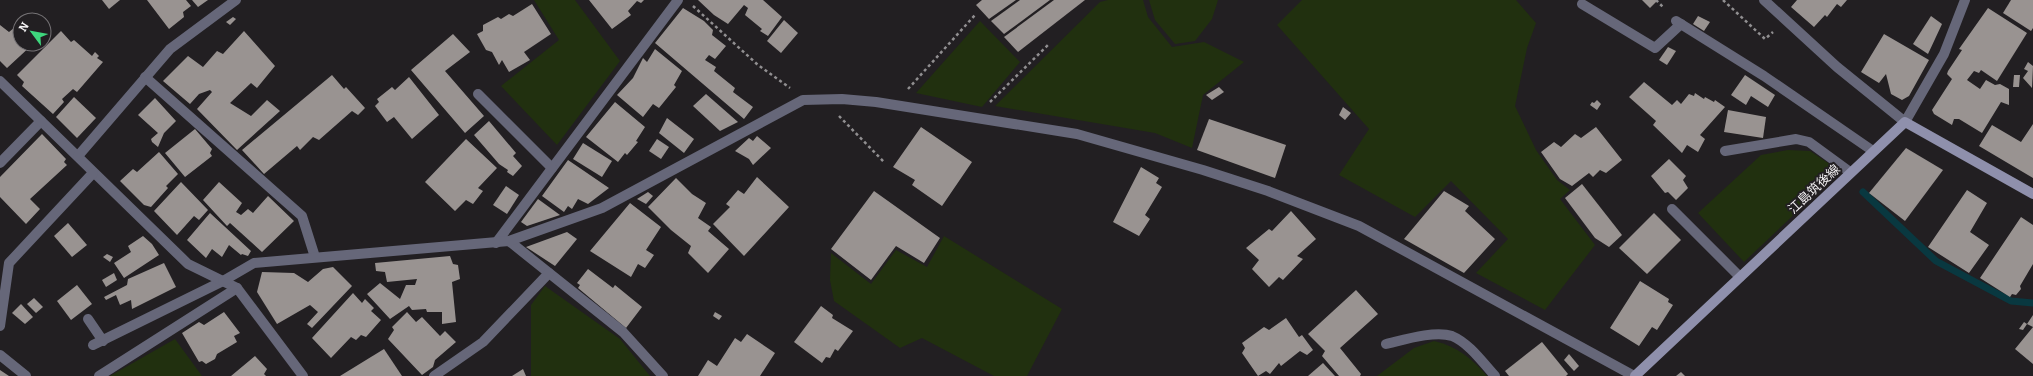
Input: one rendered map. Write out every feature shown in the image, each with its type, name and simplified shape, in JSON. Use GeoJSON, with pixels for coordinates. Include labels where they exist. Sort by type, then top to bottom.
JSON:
{"type":"FeatureCollection","features":[{"type":"Feature","properties":{"kind":"main road","name":"江島筑後線"},"geometry":{"type":"LineString","coordinates":[[1634,376],[1905,122]]}},
{"type":"Feature","properties":{"kind":"main road"},"geometry":{"type":"LineString","coordinates":[[1905,122],[2033,194]]}},
{"type":"Feature","properties":{"kind":"street"},"geometry":{"type":"LineString","coordinates":[[78,156],[170,49],[236,0]]}},
{"type":"Feature","properties":{"kind":"street"},"geometry":{"type":"LineString","coordinates":[[496,243],[678,0]]}},
{"type":"Feature","properties":{"kind":"street"},"geometry":{"type":"LineString","coordinates":[[1764,0],[1837,67],[1905,122],[1944,54],[1965,0]]}},
{"type":"Feature","properties":{"kind":"street"},"geometry":{"type":"LineString","coordinates":[[1582,4],[1655,48],[1679,23],[1764,76],[1873,151]]}},
{"type":"Feature","properties":{"kind":"street"},"geometry":{"type":"LineString","coordinates":[[146,77],[302,216],[315,257]]}},
{"type":"Feature","properties":{"kind":"street"},"geometry":{"type":"LineString","coordinates":[[0,81],[188,264],[237,288],[303,376]]}},
{"type":"Feature","properties":{"kind":"street"},"geometry":{"type":"LineString","coordinates":[[478,94],[552,168]]}},
{"type":"Feature","properties":{"kind":"street"},"geometry":{"type":"LineString","coordinates":[[93,345],[223,281],[254,263],[509,241],[602,208],[803,100],[829,99],[856,100],[894,105],[1077,134],[1203,170],[1296,202],[1359,226],[1634,376]]}},
{"type":"Feature","properties":{"kind":"street"},"geometry":{"type":"LineString","coordinates":[[0,163],[41,121]]}},
{"type":"Feature","properties":{"kind":"street"},"geometry":{"type":"LineString","coordinates":[[1725,151],[1796,139],[1809,142],[1850,172]]}},
{"type":"Feature","properties":{"kind":"street"},"geometry":{"type":"LineString","coordinates":[[0,326],[9,263],[93,173]]}},
{"type":"Feature","properties":{"kind":"street"},"geometry":{"type":"LineString","coordinates":[[1672,209],[1740,277]]}},
{"type":"Feature","properties":{"kind":"street"},"geometry":{"type":"LineString","coordinates":[[509,241],[623,332],[663,376]]}},
{"type":"Feature","properties":{"kind":"street"},"geometry":{"type":"LineString","coordinates":[[434,376],[483,342],[549,273]]}},
{"type":"Feature","properties":{"kind":"street"},"geometry":{"type":"LineString","coordinates":[[99,376],[237,288]]}},
{"type":"Feature","properties":{"kind":"street"},"geometry":{"type":"LineString","coordinates":[[88,319],[103,341]]}},
{"type":"Feature","properties":{"kind":"street"},"geometry":{"type":"LineString","coordinates":[[1386,344],[1411,338],[1444,334],[1453,337],[1473,352],[1495,376]]}},
{"type":"Feature","properties":{"kind":"street"},"geometry":{"type":"LineString","coordinates":[[0,355],[26,376]]}},
{"type":"Feature","properties":{"kind":"path"},"geometry":{"type":"LineString","coordinates":[[1724,0],[1765,39],[1776,31]]}},
{"type":"Feature","properties":{"kind":"path"},"geometry":{"type":"LineString","coordinates":[[691,5],[758,65],[790,88],[816,100]]}},
{"type":"Feature","properties":{"kind":"path"},"geometry":{"type":"LineString","coordinates":[[894,105],[975,16]]}},
{"type":"Feature","properties":{"kind":"path"},"geometry":{"type":"LineString","coordinates":[[978,118],[990,102],[1048,45]]}},
{"type":"Feature","properties":{"kind":"path"},"geometry":{"type":"LineString","coordinates":[[829,99],[842,121],[885,163]]}},
{"type":"Feature","properties":{"kind":"green space"},"geometry":{"type":"Polygon","coordinates":[[[534,0],[575,0],[620,61],[557,145],[501,86],[559,40],[534,0]]]}},
{"type":"Feature","properties":{"kind":"green space"},"geometry":{"type":"Polygon","coordinates":[[[1108,0],[1143,0],[1148,17],[1172,47],[1204,42],[1244,62],[1203,95],[1192,148],[1155,133],[995,106],[1100,2],[1108,0]]]}},
{"type":"Feature","properties":{"kind":"green space"},"geometry":{"type":"Polygon","coordinates":[[[1149,0],[1218,0],[1212,19],[1195,41],[1175,44],[1155,20],[1149,0]]]}},
{"type":"Feature","properties":{"kind":"green space"},"geometry":{"type":"Polygon","coordinates":[[[1302,0],[1516,0],[1536,23],[1527,48],[1515,106],[1536,150],[1557,180],[1570,190],[1560,199],[1595,245],[1545,310],[1476,273],[1508,239],[1451,181],[1415,217],[1339,175],[1369,129],[1277,25],[1302,0]]]}},
{"type":"Feature","properties":{"kind":"green space"},"geometry":{"type":"Polygon","coordinates":[[[980,21],[1020,62],[982,107],[916,93],[980,21]]]}},
{"type":"Feature","properties":{"kind":"green space"},"geometry":{"type":"Polygon","coordinates":[[[1788,150],[1810,151],[1840,171],[1744,262],[1698,213],[1761,155],[1788,150]]]}},
{"type":"Feature","properties":{"kind":"green space"},"geometry":{"type":"Polygon","coordinates":[[[944,236],[1062,309],[1027,376],[994,376],[922,338],[900,348],[834,301],[830,280],[831,253],[871,284],[896,250],[927,267],[944,236]]]}},
{"type":"Feature","properties":{"kind":"green space"},"geometry":{"type":"Polygon","coordinates":[[[545,286],[620,339],[650,376],[531,376],[531,305],[545,286]]]}},
{"type":"Feature","properties":{"kind":"green space"},"geometry":{"type":"Polygon","coordinates":[[[175,339],[202,376],[110,376],[175,339]]]}},
{"type":"Feature","properties":{"kind":"green space"},"geometry":{"type":"Polygon","coordinates":[[[1434,341],[1450,346],[1464,354],[1487,376],[1377,376],[1414,348],[1434,341]]]}},
{"type":"Feature","properties":{"kind":"building"},"geometry":{"type":"Polygon","coordinates":[[[102,0],[120,0],[109,9],[102,0]]]}},
{"type":"Feature","properties":{"kind":"building"},"geometry":{"type":"Polygon","coordinates":[[[147,0],[186,0],[191,6],[183,12],[184,17],[169,29],[147,0]]]}},
{"type":"Feature","properties":{"kind":"building"},"geometry":{"type":"Polygon","coordinates":[[[192,0],[208,0],[198,7],[192,0]]]}},
{"type":"Feature","properties":{"kind":"building"},"geometry":{"type":"Polygon","coordinates":[[[589,0],[644,0],[641,3],[637,1],[628,11],[631,15],[612,29],[589,0]]]}},
{"type":"Feature","properties":{"kind":"building"},"geometry":{"type":"Polygon","coordinates":[[[698,0],[763,0],[782,17],[768,36],[760,31],[762,29],[745,15],[748,8],[744,5],[728,24],[714,15],[698,0]]]}},
{"type":"Feature","properties":{"kind":"building"},"geometry":{"type":"Polygon","coordinates":[[[982,0],[1016,0],[989,19],[976,5],[982,0]]]}},
{"type":"Feature","properties":{"kind":"building"},"geometry":{"type":"Polygon","coordinates":[[[1020,0],[1050,0],[1004,34],[991,21],[1020,0]]]}},
{"type":"Feature","properties":{"kind":"building"},"geometry":{"type":"Polygon","coordinates":[[[1054,0],[1085,0],[1018,52],[1004,37],[1054,0]]]}},
{"type":"Feature","properties":{"kind":"building"},"geometry":{"type":"Polygon","coordinates":[[[1642,0],[1658,0],[1650,8],[1642,0]]]}},
{"type":"Feature","properties":{"kind":"building"},"geometry":{"type":"Polygon","coordinates":[[[1797,0],[1847,0],[1841,7],[1837,4],[1827,17],[1825,15],[1814,27],[1791,7],[1797,0]]]}},
{"type":"Feature","properties":{"kind":"building"},"geometry":{"type":"Polygon","coordinates":[[[2011,0],[2033,0],[2033,28],[2031,31],[2003,13],[2011,0]]]}},
{"type":"Feature","properties":{"kind":"building"},"geometry":{"type":"Polygon","coordinates":[[[532,4],[551,34],[524,52],[530,60],[509,72],[502,60],[499,65],[492,52],[486,50],[477,34],[483,31],[483,25],[498,17],[501,19],[509,14],[513,16],[532,4]]]}},
{"type":"Feature","properties":{"kind":"building"},"geometry":{"type":"Polygon","coordinates":[[[683,8],[704,21],[713,30],[712,35],[726,46],[715,59],[709,55],[705,60],[716,67],[714,71],[735,88],[733,92],[753,107],[744,119],[655,43],[683,8]]]}},
{"type":"Feature","properties":{"kind":"building"},"geometry":{"type":"Polygon","coordinates":[[[1988,8],[2027,33],[1997,81],[1981,70],[1979,73],[1974,71],[1967,80],[1980,89],[1986,80],[1995,85],[2000,84],[2009,89],[2009,105],[2001,102],[1982,133],[1959,119],[1954,119],[1952,125],[1934,114],[1932,110],[1952,79],[1947,74],[1962,50],[1959,49],[1988,8]]]}},
{"type":"Feature","properties":{"kind":"building"},"geometry":{"type":"Polygon","coordinates":[[[1698,16],[1710,22],[1704,31],[1693,24],[1698,16]]]}},
{"type":"Feature","properties":{"kind":"building"},"geometry":{"type":"Polygon","coordinates":[[[1931,16],[1942,24],[1928,54],[1913,44],[1931,16]]]}},
{"type":"Feature","properties":{"kind":"building"},"geometry":{"type":"Polygon","coordinates":[[[233,17],[236,19],[230,25],[226,22],[233,17]]]}},
{"type":"Feature","properties":{"kind":"building"},"geometry":{"type":"Polygon","coordinates":[[[784,20],[798,33],[781,53],[767,41],[784,20]]]}},
{"type":"Feature","properties":{"kind":"building"},"geometry":{"type":"Polygon","coordinates":[[[0,25],[9,32],[12,30],[12,52],[24,52],[7,68],[0,61],[0,25]]]}},
{"type":"Feature","properties":{"kind":"building"},"geometry":{"type":"Polygon","coordinates":[[[61,31],[71,42],[74,40],[92,56],[95,52],[99,56],[97,58],[103,62],[77,92],[73,89],[62,99],[64,102],[53,114],[22,86],[24,82],[17,75],[40,52],[52,52],[52,40],[61,31]]]}},
{"type":"Feature","properties":{"kind":"building"},"geometry":{"type":"Polygon","coordinates":[[[244,31],[275,66],[257,88],[251,83],[230,103],[251,116],[267,100],[280,111],[237,150],[197,109],[212,92],[210,90],[199,94],[190,104],[163,81],[188,56],[203,67],[217,51],[223,54],[244,31]]]}},
{"type":"Feature","properties":{"kind":"building"},"geometry":{"type":"Polygon","coordinates":[[[453,34],[470,52],[445,71],[484,116],[465,133],[411,70],[453,34]]]}},
{"type":"Feature","properties":{"kind":"building"},"geometry":{"type":"Polygon","coordinates":[[[1884,34],[1929,60],[1909,96],[1902,100],[1891,94],[1886,74],[1879,83],[1861,72],[1884,34]]]}},
{"type":"Feature","properties":{"kind":"building"},"geometry":{"type":"Polygon","coordinates":[[[1668,47],[1676,51],[1667,65],[1659,60],[1668,47]]]}},
{"type":"Feature","properties":{"kind":"building"},"geometry":{"type":"Polygon","coordinates":[[[655,49],[682,71],[674,85],[676,87],[659,108],[653,104],[643,117],[617,95],[633,78],[643,58],[647,62],[655,49]]]}},
{"type":"Feature","properties":{"kind":"building"},"geometry":{"type":"Polygon","coordinates":[[[2028,62],[2033,66],[2032,88],[2023,78],[2028,71],[2024,69],[2028,62]]]}},
{"type":"Feature","properties":{"kind":"building"},"geometry":{"type":"Polygon","coordinates":[[[332,75],[344,89],[346,87],[365,108],[358,115],[352,111],[319,140],[313,137],[300,150],[297,146],[264,174],[242,150],[332,75]]]}},
{"type":"Feature","properties":{"kind":"building"},"geometry":{"type":"Polygon","coordinates":[[[1745,75],[1775,95],[1768,107],[1751,96],[1746,105],[1731,95],[1745,75]]]}},
{"type":"Feature","properties":{"kind":"building"},"geometry":{"type":"Polygon","coordinates":[[[2014,75],[2020,75],[2019,87],[2013,87],[2014,75]]]}},
{"type":"Feature","properties":{"kind":"building"},"geometry":{"type":"Polygon","coordinates":[[[409,77],[439,115],[412,139],[394,117],[387,122],[375,106],[379,102],[377,99],[392,87],[395,90],[409,77]]]}},
{"type":"Feature","properties":{"kind":"building"},"geometry":{"type":"Polygon","coordinates":[[[1644,82],[1672,105],[1677,100],[1681,104],[1689,94],[1694,96],[1695,93],[1704,99],[1705,97],[1714,102],[1715,100],[1725,107],[1700,135],[1705,139],[1698,152],[1687,145],[1682,153],[1653,125],[1656,121],[1629,97],[1644,82]]]}},
{"type":"Feature","properties":{"kind":"building"},"geometry":{"type":"Polygon","coordinates":[[[1219,87],[1224,92],[1212,100],[1206,95],[1219,87]]]}},
{"type":"Feature","properties":{"kind":"building"},"geometry":{"type":"Polygon","coordinates":[[[706,94],[738,122],[720,131],[693,106],[706,94]]]}},
{"type":"Feature","properties":{"kind":"building"},"geometry":{"type":"Polygon","coordinates":[[[74,97],[96,118],[77,138],[56,117],[74,97]]]}},
{"type":"Feature","properties":{"kind":"building"},"geometry":{"type":"Polygon","coordinates":[[[155,98],[176,121],[164,133],[158,147],[152,142],[151,139],[158,133],[138,115],[155,98]]]}},
{"type":"Feature","properties":{"kind":"building"},"geometry":{"type":"Polygon","coordinates":[[[1597,100],[1601,104],[1597,110],[1590,105],[1592,102],[1594,103],[1597,100]]]}},
{"type":"Feature","properties":{"kind":"building"},"geometry":{"type":"Polygon","coordinates":[[[615,102],[645,127],[636,141],[638,142],[627,155],[625,153],[618,162],[586,137],[615,102]]]}},
{"type":"Feature","properties":{"kind":"building"},"geometry":{"type":"Polygon","coordinates":[[[1343,107],[1351,113],[1345,120],[1339,115],[1343,107]]]}},
{"type":"Feature","properties":{"kind":"building"},"geometry":{"type":"Polygon","coordinates":[[[1728,110],[1766,117],[1763,138],[1724,132],[1728,110]]]}},
{"type":"Feature","properties":{"kind":"building"},"geometry":{"type":"Polygon","coordinates":[[[667,118],[694,139],[684,153],[659,133],[667,118]]]}},
{"type":"Feature","properties":{"kind":"building"},"geometry":{"type":"Polygon","coordinates":[[[1209,119],[1286,145],[1275,178],[1197,150],[1209,119]]]}},
{"type":"Feature","properties":{"kind":"building"},"geometry":{"type":"Polygon","coordinates":[[[489,121],[516,153],[513,156],[522,166],[513,176],[507,172],[508,170],[499,164],[474,135],[489,121]]]}},
{"type":"Feature","properties":{"kind":"building"},"geometry":{"type":"Polygon","coordinates":[[[2033,124],[2033,178],[1979,146],[1992,125],[2021,142],[2033,124]]]}},
{"type":"Feature","properties":{"kind":"building"},"geometry":{"type":"Polygon","coordinates":[[[921,127],[972,162],[942,206],[912,185],[915,180],[893,167],[921,127]]]}},
{"type":"Feature","properties":{"kind":"building"},"geometry":{"type":"Polygon","coordinates":[[[1596,127],[1622,160],[1606,173],[1600,170],[1593,177],[1589,173],[1572,186],[1560,179],[1541,152],[1554,142],[1561,147],[1575,134],[1581,138],[1596,127]]]}},
{"type":"Feature","properties":{"kind":"building"},"geometry":{"type":"Polygon","coordinates":[[[195,129],[212,149],[210,153],[212,156],[185,177],[165,153],[195,129]]]}},
{"type":"Feature","properties":{"kind":"building"},"geometry":{"type":"Polygon","coordinates":[[[42,134],[66,159],[64,162],[67,165],[30,199],[40,209],[26,224],[0,197],[0,177],[42,134]]]}},
{"type":"Feature","properties":{"kind":"building"},"geometry":{"type":"Polygon","coordinates":[[[757,136],[771,148],[753,165],[749,159],[735,151],[749,138],[753,141],[757,136]]]}},
{"type":"Feature","properties":{"kind":"building"},"geometry":{"type":"Polygon","coordinates":[[[466,139],[497,168],[478,188],[483,191],[473,204],[466,200],[455,211],[425,182],[466,139]]]}},
{"type":"Feature","properties":{"kind":"building"},"geometry":{"type":"Polygon","coordinates":[[[657,139],[669,147],[661,159],[649,151],[657,139]]]}},
{"type":"Feature","properties":{"kind":"building"},"geometry":{"type":"Polygon","coordinates":[[[583,143],[612,161],[602,177],[573,159],[583,143]]]}},
{"type":"Feature","properties":{"kind":"building"},"geometry":{"type":"Polygon","coordinates":[[[1906,148],[1943,170],[1905,221],[1869,193],[1906,148]]]}},
{"type":"Feature","properties":{"kind":"building"},"geometry":{"type":"Polygon","coordinates":[[[159,152],[178,174],[166,186],[168,188],[151,207],[144,205],[120,181],[133,169],[137,172],[159,152]]]}},
{"type":"Feature","properties":{"kind":"building"},"geometry":{"type":"Polygon","coordinates":[[[1669,159],[1686,176],[1683,180],[1688,188],[1676,200],[1668,192],[1665,193],[1651,176],[1669,159]]]}},
{"type":"Feature","properties":{"kind":"building"},"geometry":{"type":"Polygon","coordinates":[[[568,160],[609,188],[588,204],[578,199],[572,209],[568,206],[564,212],[542,196],[568,160]]]}},
{"type":"Feature","properties":{"kind":"building"},"geometry":{"type":"Polygon","coordinates":[[[1141,167],[1159,178],[1156,183],[1162,187],[1145,215],[1150,219],[1139,236],[1113,222],[1141,167]]]}},
{"type":"Feature","properties":{"kind":"building"},"geometry":{"type":"Polygon","coordinates":[[[757,177],[789,207],[744,256],[713,224],[730,207],[726,204],[738,190],[744,194],[757,177]]]}},
{"type":"Feature","properties":{"kind":"building"},"geometry":{"type":"Polygon","coordinates":[[[676,178],[692,194],[706,203],[698,218],[711,227],[708,231],[729,249],[708,273],[688,253],[691,246],[671,230],[648,207],[676,178]]]}},
{"type":"Feature","properties":{"kind":"building"},"geometry":{"type":"Polygon","coordinates":[[[181,182],[208,210],[199,220],[194,216],[177,235],[154,211],[181,182]]]}},
{"type":"Feature","properties":{"kind":"building"},"geometry":{"type":"Polygon","coordinates":[[[219,182],[242,203],[236,212],[241,215],[248,209],[253,213],[268,196],[294,221],[262,252],[230,223],[227,226],[203,200],[219,182]]]}},
{"type":"Feature","properties":{"kind":"building"},"geometry":{"type":"Polygon","coordinates":[[[1582,184],[1622,235],[1609,247],[1595,238],[1565,198],[1582,184]]]}},
{"type":"Feature","properties":{"kind":"building"},"geometry":{"type":"Polygon","coordinates":[[[506,186],[519,195],[507,214],[493,205],[506,186]]]}},
{"type":"Feature","properties":{"kind":"building"},"geometry":{"type":"Polygon","coordinates":[[[1967,190],[1987,203],[1970,232],[1989,245],[1969,273],[1928,247],[1967,190]]]}},
{"type":"Feature","properties":{"kind":"building"},"geometry":{"type":"Polygon","coordinates":[[[874,191],[940,238],[924,263],[896,246],[871,280],[831,249],[874,191]]]}},
{"type":"Feature","properties":{"kind":"building"},"geometry":{"type":"Polygon","coordinates":[[[1444,191],[1469,206],[1465,211],[1495,239],[1464,273],[1404,239],[1444,191]]]}},
{"type":"Feature","properties":{"kind":"building"},"geometry":{"type":"Polygon","coordinates":[[[648,192],[653,196],[646,204],[637,199],[648,192]]]}},
{"type":"Feature","properties":{"kind":"building"},"geometry":{"type":"Polygon","coordinates":[[[538,199],[560,215],[527,226],[521,222],[538,199]]]}},
{"type":"Feature","properties":{"kind":"building"},"geometry":{"type":"Polygon","coordinates":[[[630,203],[661,227],[646,250],[654,255],[645,268],[638,264],[631,277],[590,251],[630,203]]]}},
{"type":"Feature","properties":{"kind":"building"},"geometry":{"type":"Polygon","coordinates":[[[1291,211],[1316,239],[1297,256],[1303,259],[1283,280],[1279,277],[1269,287],[1252,269],[1259,260],[1246,248],[1269,229],[1272,231],[1291,211]]]}},
{"type":"Feature","properties":{"kind":"building"},"geometry":{"type":"Polygon","coordinates":[[[210,213],[251,251],[248,256],[241,255],[229,245],[222,257],[212,249],[206,258],[187,240],[210,213]]]}},
{"type":"Feature","properties":{"kind":"building"},"geometry":{"type":"Polygon","coordinates":[[[1654,213],[1681,240],[1647,274],[1619,248],[1654,213]]]}},
{"type":"Feature","properties":{"kind":"building"},"geometry":{"type":"Polygon","coordinates":[[[2021,217],[2033,225],[2033,264],[2020,286],[2021,289],[2016,295],[2012,294],[2010,297],[1980,278],[2021,217]]]}},
{"type":"Feature","properties":{"kind":"building"},"geometry":{"type":"Polygon","coordinates":[[[68,223],[87,245],[72,257],[54,236],[68,223]]]}},
{"type":"Feature","properties":{"kind":"building"},"geometry":{"type":"Polygon","coordinates":[[[567,232],[577,239],[555,266],[526,247],[567,232]]]}},
{"type":"Feature","properties":{"kind":"building"},"geometry":{"type":"Polygon","coordinates":[[[143,236],[152,244],[159,255],[124,278],[114,263],[131,252],[128,246],[143,236]]]}},
{"type":"Feature","properties":{"kind":"building"},"geometry":{"type":"Polygon","coordinates":[[[107,254],[113,257],[110,262],[103,257],[107,254]]]}},
{"type":"Feature","properties":{"kind":"building"},"geometry":{"type":"Polygon","coordinates":[[[450,256],[453,264],[458,265],[460,279],[452,282],[456,322],[442,324],[442,312],[427,312],[426,309],[412,310],[409,306],[390,319],[367,294],[380,283],[400,299],[406,285],[415,285],[417,279],[387,282],[385,272],[376,271],[375,263],[450,256]]]}},
{"type":"Feature","properties":{"kind":"building"},"geometry":{"type":"Polygon","coordinates":[[[164,263],[176,287],[132,309],[131,300],[120,305],[116,295],[106,300],[104,297],[127,285],[128,279],[164,263]]]}},
{"type":"Feature","properties":{"kind":"building"},"geometry":{"type":"Polygon","coordinates":[[[333,267],[352,286],[312,328],[307,324],[318,312],[310,305],[277,324],[257,292],[262,272],[294,273],[308,282],[323,269],[333,267]]]}},
{"type":"Feature","properties":{"kind":"building"},"geometry":{"type":"Polygon","coordinates":[[[588,269],[613,288],[615,285],[642,307],[626,328],[578,288],[580,285],[577,283],[588,269]]]}},
{"type":"Feature","properties":{"kind":"building"},"geometry":{"type":"Polygon","coordinates":[[[114,273],[117,280],[106,287],[102,280],[114,273]]]}},
{"type":"Feature","properties":{"kind":"building"},"geometry":{"type":"Polygon","coordinates":[[[1640,281],[1669,299],[1668,302],[1673,305],[1657,330],[1652,327],[1639,346],[1610,328],[1640,281]]]}},
{"type":"Feature","properties":{"kind":"building"},"geometry":{"type":"Polygon","coordinates":[[[77,285],[92,304],[71,320],[57,301],[77,285]]]}},
{"type":"Feature","properties":{"kind":"building"},"geometry":{"type":"Polygon","coordinates":[[[1356,290],[1378,314],[1340,348],[1361,374],[1360,376],[1339,376],[1322,356],[1325,351],[1308,334],[1356,290]]]}},
{"type":"Feature","properties":{"kind":"building"},"geometry":{"type":"Polygon","coordinates":[[[353,293],[362,303],[365,299],[374,308],[371,311],[381,320],[366,337],[361,335],[356,340],[351,337],[331,358],[312,338],[353,293]]]}},
{"type":"Feature","properties":{"kind":"building"},"geometry":{"type":"Polygon","coordinates":[[[34,298],[43,307],[36,313],[27,304],[34,298]]]}},
{"type":"Feature","properties":{"kind":"building"},"geometry":{"type":"Polygon","coordinates":[[[21,304],[33,317],[25,324],[12,313],[21,304]]]}},
{"type":"Feature","properties":{"kind":"building"},"geometry":{"type":"Polygon","coordinates":[[[821,306],[833,315],[832,318],[853,331],[838,351],[835,349],[830,358],[826,357],[822,363],[794,342],[821,306]]]}},
{"type":"Feature","properties":{"kind":"building"},"geometry":{"type":"Polygon","coordinates":[[[224,312],[240,333],[234,336],[237,342],[217,354],[215,359],[206,364],[202,361],[199,362],[182,333],[199,322],[204,325],[224,312]]]}},
{"type":"Feature","properties":{"kind":"building"},"geometry":{"type":"Polygon","coordinates":[[[407,312],[416,322],[422,317],[440,336],[445,331],[456,342],[435,360],[433,367],[422,375],[388,339],[394,330],[392,327],[407,312]]]}},
{"type":"Feature","properties":{"kind":"building"},"geometry":{"type":"Polygon","coordinates":[[[715,312],[722,316],[719,320],[713,316],[715,312]]]}},
{"type":"Feature","properties":{"kind":"building"},"geometry":{"type":"Polygon","coordinates":[[[2033,315],[2033,327],[2027,324],[2033,315]]]}},
{"type":"Feature","properties":{"kind":"building"},"geometry":{"type":"Polygon","coordinates":[[[1286,318],[1299,337],[1302,335],[1313,350],[1307,355],[1300,351],[1281,366],[1279,363],[1270,374],[1266,371],[1258,376],[1242,353],[1245,348],[1242,343],[1264,327],[1269,330],[1286,318]]]}},
{"type":"Feature","properties":{"kind":"building"},"geometry":{"type":"Polygon","coordinates":[[[2024,322],[2027,324],[2023,330],[2019,329],[2024,322]]]}},
{"type":"Feature","properties":{"kind":"building"},"geometry":{"type":"Polygon","coordinates":[[[2033,327],[2033,364],[2015,349],[2033,327]]]}},
{"type":"Feature","properties":{"kind":"building"},"geometry":{"type":"Polygon","coordinates":[[[747,334],[775,353],[760,376],[698,376],[708,360],[717,366],[735,338],[741,342],[747,334]]]}},
{"type":"Feature","properties":{"kind":"building"},"geometry":{"type":"Polygon","coordinates":[[[1542,342],[1568,374],[1566,376],[1509,376],[1505,371],[1542,342]]]}},
{"type":"Feature","properties":{"kind":"building"},"geometry":{"type":"Polygon","coordinates":[[[384,349],[402,376],[340,376],[384,349]]]}},
{"type":"Feature","properties":{"kind":"building"},"geometry":{"type":"Polygon","coordinates":[[[1569,354],[1579,366],[1574,371],[1564,360],[1569,354]]]}},
{"type":"Feature","properties":{"kind":"building"},"geometry":{"type":"Polygon","coordinates":[[[255,356],[267,369],[264,374],[266,376],[231,376],[255,356]]]}},
{"type":"Feature","properties":{"kind":"building"},"geometry":{"type":"Polygon","coordinates":[[[1323,363],[1335,376],[1308,376],[1323,363]]]}},
{"type":"Feature","properties":{"kind":"building"},"geometry":{"type":"Polygon","coordinates":[[[523,369],[526,376],[512,376],[523,369]]]}},
{"type":"Feature","properties":{"kind":"building"},"geometry":{"type":"Polygon","coordinates":[[[0,370],[9,376],[0,376],[0,370]]]}},
{"type":"Feature","properties":{"kind":"building"},"geometry":{"type":"Polygon","coordinates":[[[1681,372],[1685,376],[1676,376],[1681,372]]]}},
{"type":"Feature","properties":{"kind":"waterway"},"geometry":{"type":"LineString","coordinates":[[1863,192],[1936,261],[2011,301],[2033,303]]}}]}
